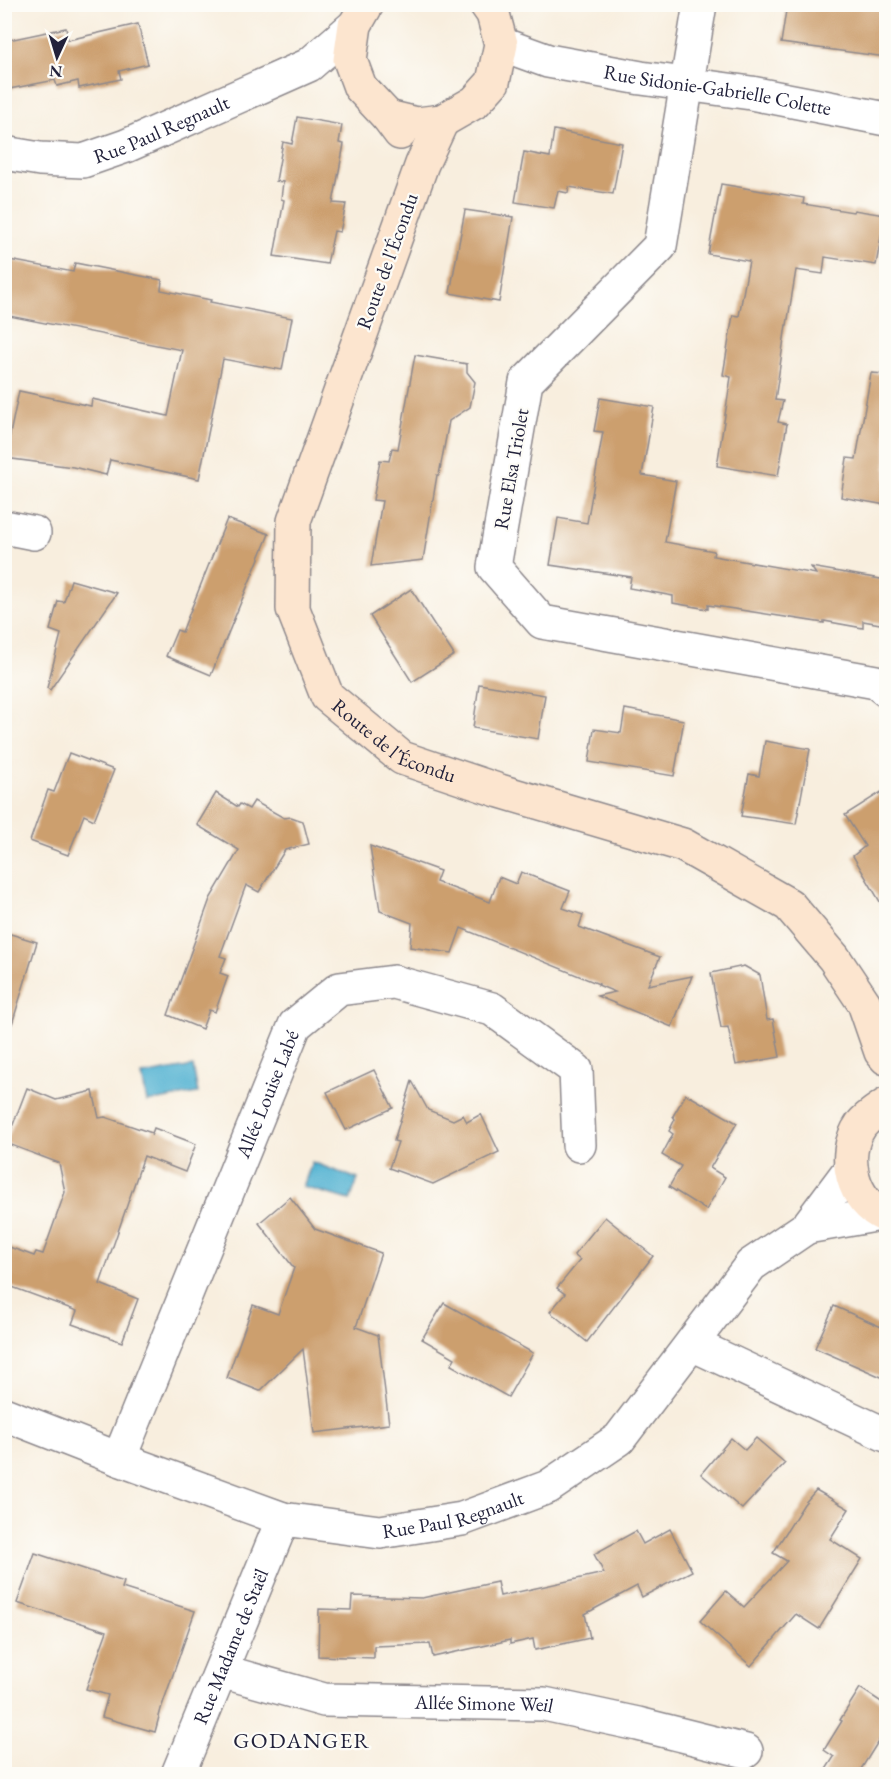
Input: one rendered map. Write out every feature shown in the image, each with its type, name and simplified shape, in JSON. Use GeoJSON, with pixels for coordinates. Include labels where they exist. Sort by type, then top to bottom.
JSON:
{"type":"FeatureCollection","features":[{"type":"Feature","properties":{"kind":"street"},"geometry":{"type":"LineString","coordinates":[[486,4],[493,14],[501,44],[493,82]]}},
{"type":"Feature","properties":{"kind":"street","name":"Rue Elsa Triolet"},"geometry":{"type":"LineString","coordinates":[[700,4],[660,246],[526,382],[494,567],[542,622],[876,682],[886,690]]}},
{"type":"Feature","properties":{"kind":"street"},"geometry":{"type":"LineString","coordinates":[[361,15],[350,60],[360,87],[388,117],[422,164]]}},
{"type":"Feature","properties":{"kind":"street","name":"Rue Paul Regnault"},"geometry":{"type":"LineString","coordinates":[[4,153],[40,159],[83,161],[126,146],[309,65],[361,15]]}},
{"type":"Feature","properties":{"kind":"street","name":"Rue Sidonie-Gabrielle Colette"},"geometry":{"type":"LineString","coordinates":[[501,44],[548,61],[641,78],[751,93],[886,119]]}},
{"type":"Feature","properties":{"kind":"street"},"geometry":{"type":"LineString","coordinates":[[388,117],[417,124],[442,121],[475,102],[493,82],[548,61]]}},
{"type":"Feature","properties":{"kind":"street"},"geometry":{"type":"LineString","coordinates":[[309,65],[360,87]]}},
{"type":"Feature","properties":{"kind":"street","name":"Route de l'Écondu"},"geometry":{"type":"LineString","coordinates":[[442,121],[422,164],[294,521],[293,609],[327,696],[402,758],[500,791],[683,845],[789,905],[834,958],[864,1003],[884,1055],[879,1110],[861,1126],[854,1138],[851,1153],[851,1168],[856,1186],[866,1202],[884,1215]]}},
{"type":"Feature","properties":{"kind":"street","name":"Allée Louise Labé"},"geometry":{"type":"LineString","coordinates":[[119,1459],[295,1025],[339,989],[394,982],[492,1009],[576,1070],[579,1145]]}},
{"type":"Feature","properties":{"kind":"street","name":"Rue Paul Regnault"},"geometry":{"type":"LineString","coordinates":[[4,1414],[283,1519],[380,1532],[462,1519],[548,1487],[619,1439],[751,1265],[807,1227],[851,1168]]}},
{"type":"Feature","properties":{"kind":"street","name":"Rue Paul Regnault"},"geometry":{"type":"LineString","coordinates":[[807,1227],[884,1215]]}},
{"type":"Feature","properties":{"kind":"street"},"geometry":{"type":"LineString","coordinates":[[692,1344],[886,1435]]}},
{"type":"Feature","properties":{"kind":"street","name":"Rue Madame de Staël"},"geometry":{"type":"LineString","coordinates":[[178,1774],[283,1519]]}},
{"type":"Feature","properties":{"kind":"street","name":"Allée Simone Weil"},"geometry":{"type":"LineString","coordinates":[[221,1671],[324,1700],[544,1704],[638,1724],[746,1751]]}},
{"type":"Feature","properties":{"kind":"water"},"geometry":{"type":"Polygon","coordinates":[[[193,1066],[198,1093],[147,1102],[142,1075],[193,1066]]]}},
{"type":"Feature","properties":{"kind":"water"},"geometry":{"type":"Polygon","coordinates":[[[312,1162],[358,1179],[350,1200],[303,1187],[312,1162]]]}},
{"type":"Feature","properties":{"kind":"building"},"geometry":{"type":"Polygon","coordinates":[[[787,4],[886,4],[886,57],[781,43],[787,4]]]}},
{"type":"Feature","properties":{"kind":"building"},"geometry":{"type":"Polygon","coordinates":[[[138,24],[148,64],[119,71],[121,79],[79,88],[78,81],[57,86],[55,80],[4,90],[4,41],[66,28],[68,40],[138,24]]]}},
{"type":"Feature","properties":{"kind":"building"},"geometry":{"type":"Polygon","coordinates":[[[297,117],[342,125],[339,143],[344,144],[333,203],[346,204],[340,232],[334,231],[327,264],[274,256],[284,200],[281,199],[283,182],[276,181],[283,142],[292,144],[297,117]]]}},
{"type":"Feature","properties":{"kind":"building"},"geometry":{"type":"Polygon","coordinates":[[[554,130],[622,143],[613,194],[569,187],[568,193],[558,191],[554,208],[515,202],[524,152],[550,157],[554,130]]]}},
{"type":"Feature","properties":{"kind":"building"},"geometry":{"type":"Polygon","coordinates":[[[721,184],[804,198],[803,204],[885,215],[876,265],[825,257],[823,274],[796,270],[775,400],[783,401],[778,422],[787,424],[778,476],[717,466],[731,377],[723,375],[733,315],[739,316],[749,261],[708,254],[721,184]]]}},
{"type":"Feature","properties":{"kind":"building"},"geometry":{"type":"Polygon","coordinates":[[[465,210],[513,217],[499,302],[450,293],[465,210]]]}},
{"type":"Feature","properties":{"kind":"building"},"geometry":{"type":"Polygon","coordinates":[[[4,259],[73,272],[75,263],[162,280],[161,290],[292,318],[282,370],[223,359],[199,479],[110,460],[106,475],[73,467],[5,458],[19,391],[91,406],[92,399],[168,416],[182,350],[4,315],[4,259]]]}},
{"type":"Feature","properties":{"kind":"building"},"geometry":{"type":"Polygon","coordinates":[[[415,355],[467,364],[467,372],[475,382],[470,407],[449,421],[439,475],[437,475],[423,560],[371,566],[382,501],[373,500],[380,460],[389,461],[392,448],[398,449],[415,355]]]}},
{"type":"Feature","properties":{"kind":"building"},"geometry":{"type":"Polygon","coordinates":[[[871,373],[886,374],[886,505],[841,497],[847,458],[856,459],[871,373]]]}},
{"type":"Feature","properties":{"kind":"building"},"geometry":{"type":"Polygon","coordinates":[[[600,398],[654,407],[642,475],[676,481],[665,542],[714,551],[713,556],[816,574],[811,567],[886,580],[886,625],[863,621],[863,628],[708,605],[708,609],[673,603],[673,596],[629,588],[631,577],[550,565],[558,518],[587,523],[603,432],[594,431],[600,398]]]}},
{"type":"Feature","properties":{"kind":"building"},"geometry":{"type":"Polygon","coordinates":[[[227,519],[269,534],[211,675],[166,656],[177,630],[182,632],[227,519]]]}},
{"type":"Feature","properties":{"kind":"building"},"geometry":{"type":"Polygon","coordinates":[[[71,580],[117,593],[50,690],[47,688],[61,634],[50,630],[58,601],[64,602],[71,580]]]}},
{"type":"Feature","properties":{"kind":"building"},"geometry":{"type":"Polygon","coordinates":[[[411,589],[454,655],[412,682],[370,616],[411,589]]]}},
{"type":"Feature","properties":{"kind":"building"},"geometry":{"type":"Polygon","coordinates":[[[479,684],[545,695],[538,739],[473,728],[479,684]]]}},
{"type":"Feature","properties":{"kind":"building"},"geometry":{"type":"Polygon","coordinates":[[[625,709],[684,720],[674,776],[589,762],[594,729],[621,733],[625,709]]]}},
{"type":"Feature","properties":{"kind":"building"},"geometry":{"type":"Polygon","coordinates":[[[765,741],[810,749],[796,824],[741,816],[749,774],[759,776],[765,741]]]}},
{"type":"Feature","properties":{"kind":"building"},"geometry":{"type":"Polygon","coordinates":[[[69,753],[114,770],[94,820],[84,815],[68,855],[30,841],[48,790],[54,792],[69,753]]]}},
{"type":"Feature","properties":{"kind":"building"},"geometry":{"type":"Polygon","coordinates":[[[886,789],[886,912],[853,856],[865,846],[845,815],[886,789]]]}},
{"type":"Feature","properties":{"kind":"building"},"geometry":{"type":"Polygon","coordinates":[[[216,793],[238,807],[240,804],[249,809],[254,801],[284,818],[291,817],[303,821],[309,844],[285,850],[259,892],[246,885],[220,956],[226,958],[220,973],[228,976],[215,1012],[209,1010],[202,1029],[168,1015],[210,899],[239,850],[197,825],[216,793]]]}},
{"type":"Feature","properties":{"kind":"building"},"geometry":{"type":"Polygon","coordinates":[[[370,846],[440,871],[436,882],[490,902],[499,877],[516,884],[521,872],[570,891],[563,908],[583,915],[579,927],[660,957],[648,985],[692,976],[672,1027],[597,996],[615,992],[599,984],[461,928],[452,953],[410,947],[412,923],[380,911],[370,846]]]}},
{"type":"Feature","properties":{"kind":"building"},"geometry":{"type":"Polygon","coordinates":[[[4,932],[37,942],[12,1024],[4,1023],[4,932]]]}},
{"type":"Feature","properties":{"kind":"building"},"geometry":{"type":"Polygon","coordinates":[[[744,966],[760,975],[767,1020],[773,1019],[780,1057],[736,1065],[728,1027],[721,1028],[711,973],[744,966]]]}},
{"type":"Feature","properties":{"kind":"building"},"geometry":{"type":"Polygon","coordinates":[[[374,1070],[393,1108],[346,1130],[327,1092],[374,1070]]]}},
{"type":"Feature","properties":{"kind":"building"},"geometry":{"type":"Polygon","coordinates":[[[412,1081],[428,1110],[453,1120],[463,1115],[467,1122],[481,1114],[499,1152],[433,1184],[389,1168],[398,1142],[394,1141],[412,1081]]]}},
{"type":"Feature","properties":{"kind":"building"},"geometry":{"type":"Polygon","coordinates":[[[27,1088],[56,1100],[93,1091],[99,1118],[105,1117],[152,1133],[151,1136],[154,1128],[196,1144],[185,1172],[144,1156],[100,1284],[138,1299],[122,1342],[72,1324],[77,1311],[4,1284],[4,1245],[34,1256],[36,1252],[43,1254],[65,1192],[59,1163],[6,1143],[27,1088]]]}},
{"type":"Feature","properties":{"kind":"building"},"geometry":{"type":"Polygon","coordinates":[[[686,1094],[737,1123],[710,1168],[725,1177],[706,1210],[669,1187],[681,1166],[662,1155],[673,1134],[669,1131],[675,1119],[673,1116],[686,1094]]]}},
{"type":"Feature","properties":{"kind":"building"},"geometry":{"type":"Polygon","coordinates":[[[290,1197],[315,1229],[381,1253],[356,1327],[378,1335],[389,1424],[314,1433],[303,1349],[260,1391],[227,1378],[253,1305],[278,1314],[294,1268],[259,1223],[290,1197]]]}},
{"type":"Feature","properties":{"kind":"building"},"geometry":{"type":"Polygon","coordinates":[[[605,1217],[653,1256],[587,1342],[550,1312],[565,1294],[557,1288],[580,1260],[574,1255],[605,1217]]]}},
{"type":"Feature","properties":{"kind":"building"},"geometry":{"type":"Polygon","coordinates":[[[444,1303],[533,1353],[508,1397],[451,1365],[455,1358],[422,1339],[444,1303]]]}},
{"type":"Feature","properties":{"kind":"building"},"geometry":{"type":"Polygon","coordinates":[[[834,1306],[886,1329],[886,1379],[815,1348],[834,1306]]]}},
{"type":"Feature","properties":{"kind":"building"},"geometry":{"type":"Polygon","coordinates":[[[731,1438],[745,1450],[756,1438],[785,1463],[742,1509],[701,1474],[731,1438]]]}},
{"type":"Feature","properties":{"kind":"building"},"geometry":{"type":"Polygon","coordinates":[[[816,1490],[849,1509],[830,1539],[862,1559],[819,1629],[796,1614],[751,1666],[700,1621],[726,1591],[744,1607],[787,1561],[773,1553],[804,1504],[816,1490]]]}},
{"type":"Feature","properties":{"kind":"building"},"geometry":{"type":"Polygon","coordinates":[[[670,1529],[692,1571],[642,1597],[637,1586],[585,1614],[590,1638],[535,1650],[533,1639],[510,1644],[510,1640],[433,1657],[430,1644],[374,1646],[374,1658],[318,1656],[319,1609],[351,1610],[352,1596],[422,1598],[497,1582],[500,1596],[604,1573],[594,1554],[636,1531],[643,1544],[670,1529]]]}},
{"type":"Feature","properties":{"kind":"building"},"geometry":{"type":"Polygon","coordinates":[[[35,1553],[124,1582],[122,1588],[195,1611],[155,1732],[102,1717],[108,1695],[86,1689],[107,1631],[17,1603],[35,1553]]]}},
{"type":"Feature","properties":{"kind":"building"},"geometry":{"type":"Polygon","coordinates":[[[860,1688],[886,1705],[886,1729],[858,1774],[823,1774],[834,1757],[824,1750],[860,1688]]]}},
{"type":"Feature","properties":{"kind":"district","name":"GODANGER"},"geometry":{"type":"Point","coordinates":[302,1740]}}]}
